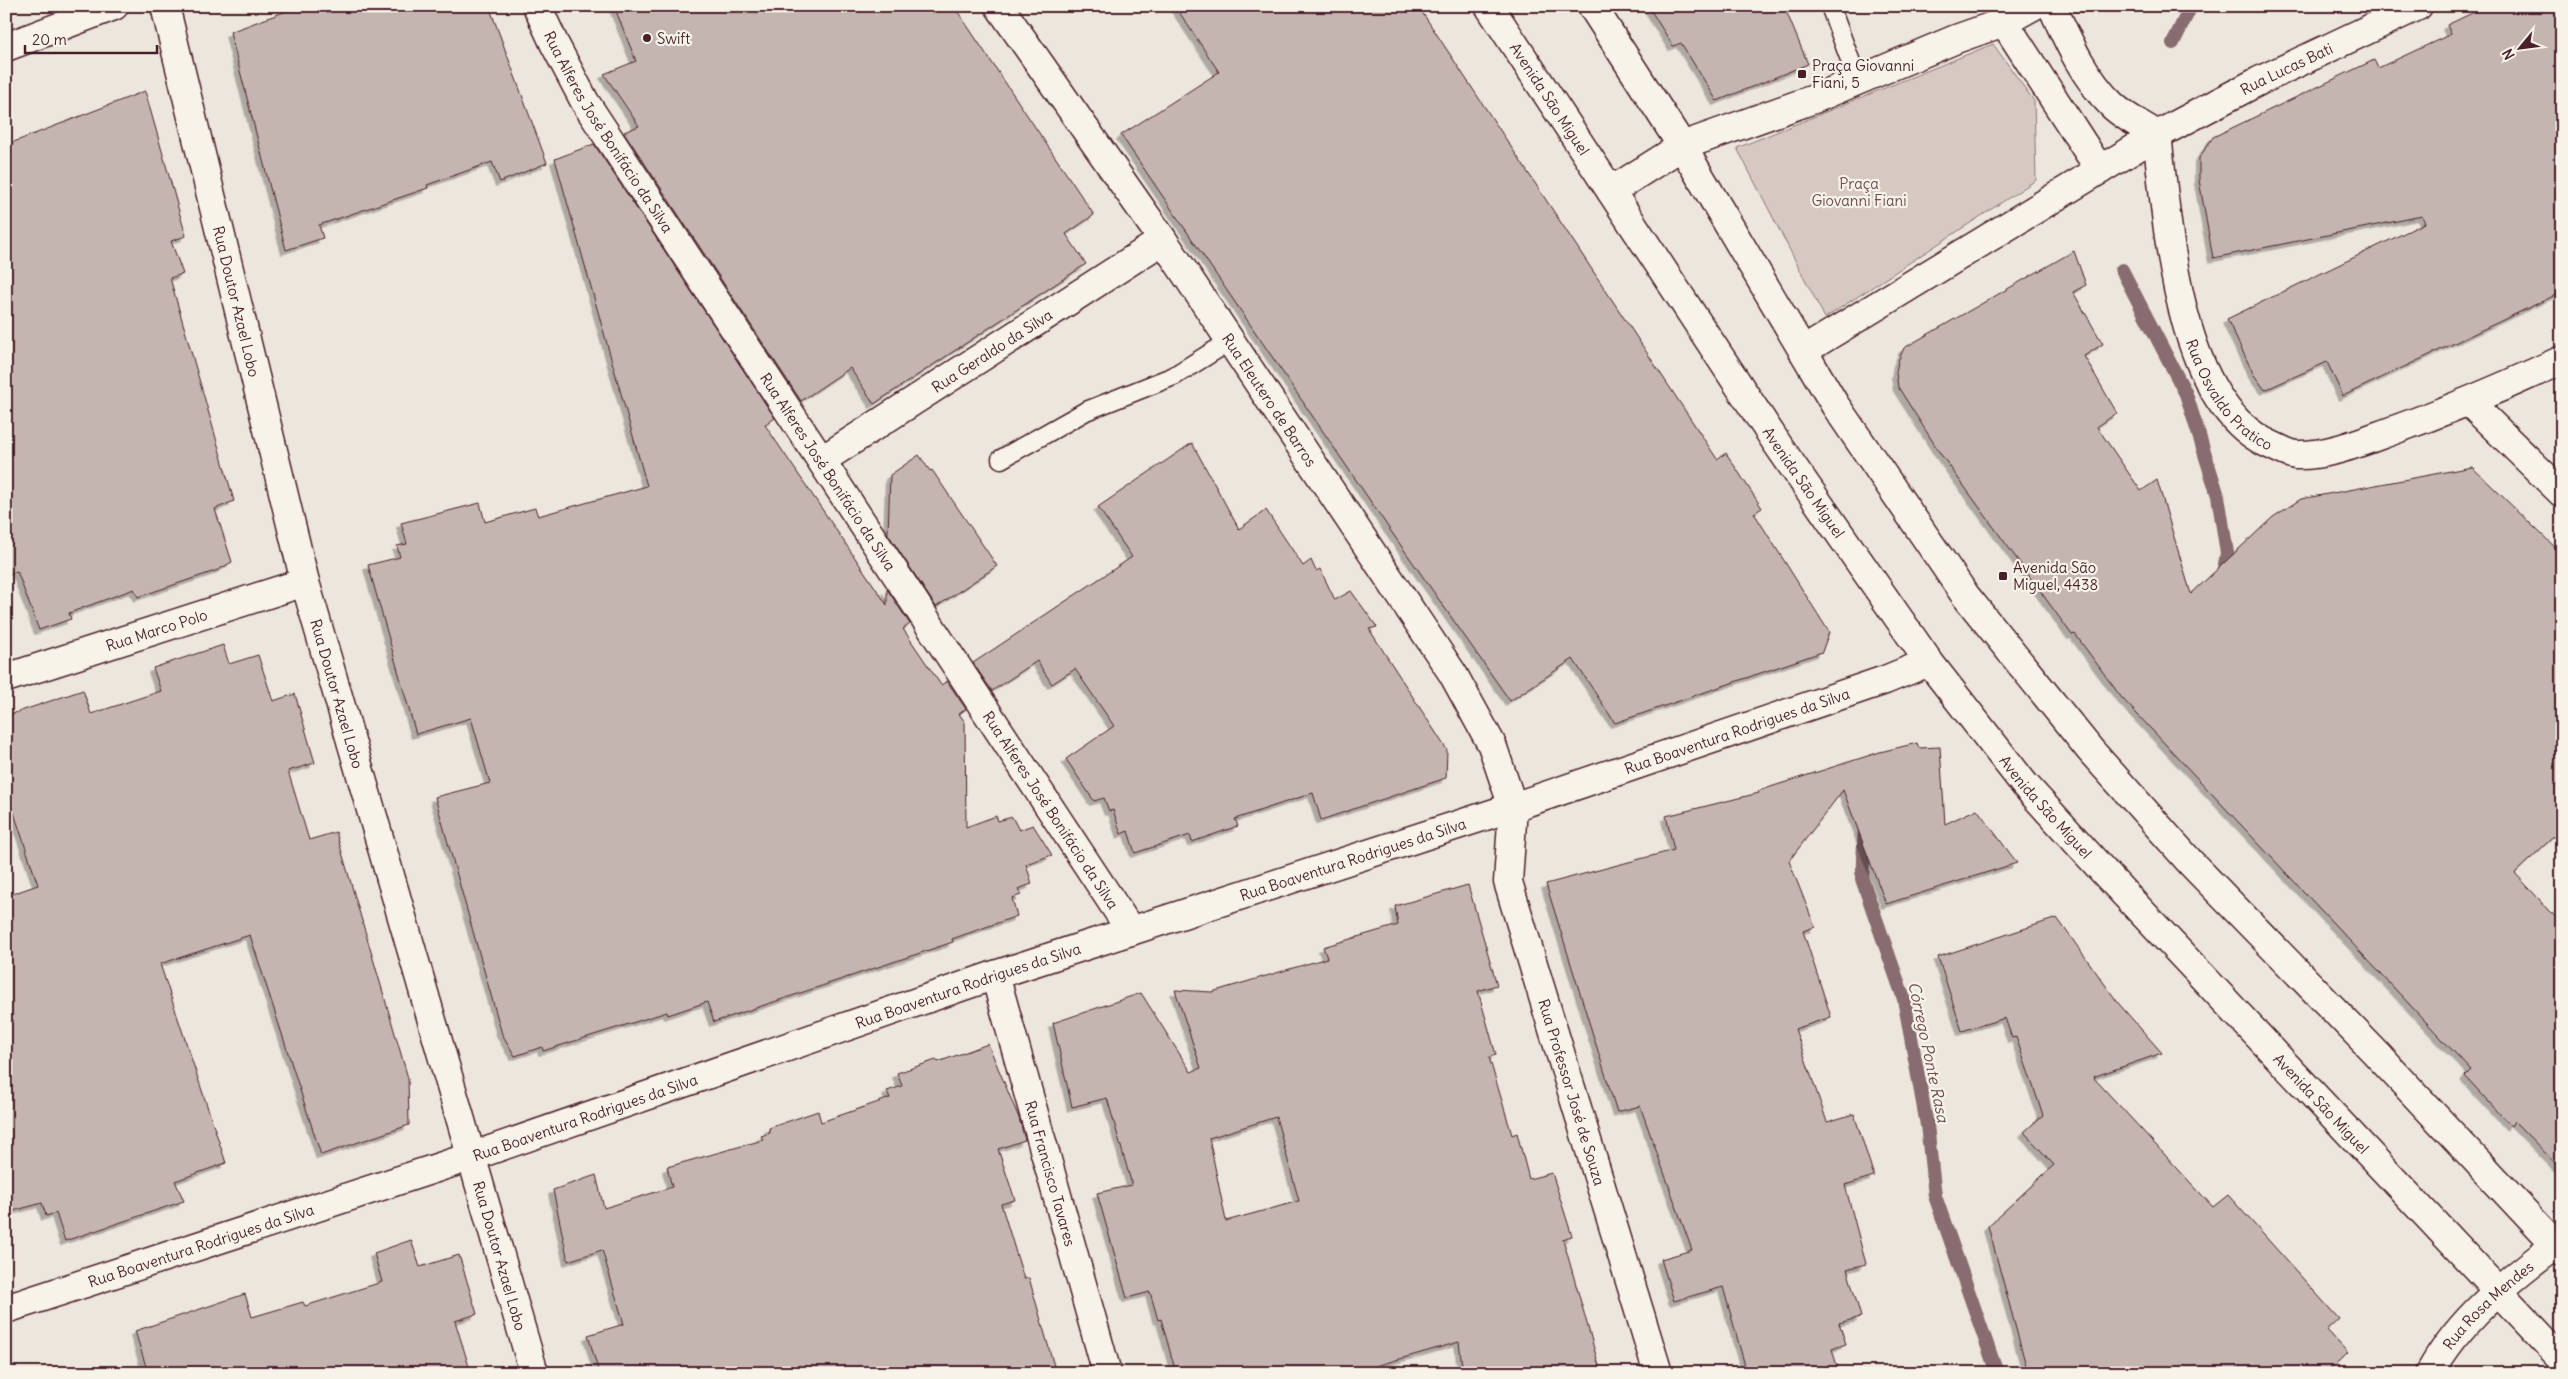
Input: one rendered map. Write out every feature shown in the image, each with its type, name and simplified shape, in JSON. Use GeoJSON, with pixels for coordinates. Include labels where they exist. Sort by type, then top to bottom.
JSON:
{"type":"FeatureCollection","features":[{"type":"Feature","properties":{"kind":"street"},"geometry":{"type":"LineString","coordinates":[[6,47],[114,6]]}},
{"type":"Feature","properties":{"kind":"street","name":"Rua Doutor Azael Lobo"},"geometry":{"type":"LineString","coordinates":[[165,6],[304,582],[473,1156],[534,1373]]}},
{"type":"Feature","properties":{"kind":"street","name":"Rua Alferes José Bonifácio da Silva"},"geometry":{"type":"LineString","coordinates":[[537,6],[585,102],[1131,931]]}},
{"type":"Feature","properties":{"kind":"street","name":"Rua Eleutero de Barros"},"geometry":{"type":"LineString","coordinates":[[999,6],[1163,240],[1453,674],[1492,745],[1513,807]]}},
{"type":"Feature","properties":{"kind":"street","name":"Avenida São Miguel"},"geometry":{"type":"LineString","coordinates":[[1489,6],[1778,445],[1929,662],[2025,785],[2562,1359]]}},
{"type":"Feature","properties":{"kind":"street"},"geometry":{"type":"LineString","coordinates":[[1592,6],[1682,146],[1835,404],[1965,595],[2091,751],[2191,863],[2560,1246]]}},
{"type":"Feature","properties":{"kind":"street"},"geometry":{"type":"LineString","coordinates":[[1611,191],[1682,146],[1814,99],[1956,39],[2004,22],[2033,6]]}},
{"type":"Feature","properties":{"kind":"street"},"geometry":{"type":"LineString","coordinates":[[1803,351],[2156,135],[2113,106],[2100,92],[2078,60],[2052,6]]}},
{"type":"Feature","properties":{"kind":"street","name":"Rua Lucas Bati"},"geometry":{"type":"LineString","coordinates":[[2156,135],[2260,81],[2418,6]]}},
{"type":"Feature","properties":{"kind":"street"},"geometry":{"type":"LineString","coordinates":[[2004,22],[2100,170]]}},
{"type":"Feature","properties":{"kind":"street","name":"Rua Osvaldo Pratico"},"geometry":{"type":"LineString","coordinates":[[2156,135],[2179,294],[2200,366],[2222,406],[2257,438],[2294,455],[2343,449],[2470,402],[2562,360]]}},
{"type":"Feature","properties":{"kind":"street","name":"Rua Geraldo da Silva"},"geometry":{"type":"LineString","coordinates":[[822,460],[1163,240]]}},
{"type":"Feature","properties":{"kind":"street"},"geometry":{"type":"LineString","coordinates":[[2470,402],[2562,493]]}},
{"type":"Feature","properties":{"kind":"street","name":"Rua Marco Polo"},"geometry":{"type":"LineString","coordinates":[[6,678],[304,582]]}},
{"type":"Feature","properties":{"kind":"street","name":"Rua Boaventura Rodrigues da Silva"},"geometry":{"type":"LineString","coordinates":[[6,1309],[473,1156],[996,975],[1513,807],[1876,683],[1929,662]]}},
{"type":"Feature","properties":{"kind":"street","name":"Rua Professor José de Souza"},"geometry":{"type":"LineString","coordinates":[[1513,807],[1508,882],[1658,1373]]}},
{"type":"Feature","properties":{"kind":"street","name":"Rua Francisco Tavares"},"geometry":{"type":"LineString","coordinates":[[996,975],[1107,1373]]}},
{"type":"Feature","properties":{"kind":"street","name":"Rua Rosa Mendes"},"geometry":{"type":"LineString","coordinates":[[2430,1373],[2461,1328],[2496,1290],[2560,1246]]}},
{"type":"Feature","properties":{"kind":"lane"},"geometry":{"type":"LineString","coordinates":[[1830,6],[1858,81]]}},
{"type":"Feature","properties":{"kind":"lane"},"geometry":{"type":"LineString","coordinates":[[1001,459],[1086,411],[1174,376],[1230,341]]}},
{"type":"Feature","properties":{"kind":"green space","name":"Praça Giovanni Fiani"},"geometry":{"type":"Polygon","coordinates":[[[1993,44],[2034,101],[2036,180],[1825,318],[1737,148],[1993,44]]]}},
{"type":"Feature","properties":{"kind":"building"},"geometry":{"type":"Polygon","coordinates":[[[300,6],[489,6],[547,163],[500,182],[492,162],[427,185],[428,188],[319,225],[323,238],[286,250],[230,32],[300,6]]]}},
{"type":"Feature","properties":{"kind":"building"},"geometry":{"type":"Polygon","coordinates":[[[614,6],[954,6],[1094,215],[1066,234],[1086,264],[874,404],[850,368],[801,401],[624,132],[639,126],[604,74],[636,61],[614,6]]]}},
{"type":"Feature","properties":{"kind":"building"},"geometry":{"type":"Polygon","coordinates":[[[1175,6],[1418,6],[1717,459],[1726,453],[1762,508],[1754,513],[1829,632],[1822,652],[1615,723],[1573,659],[1510,701],[1388,527],[1121,135],[1219,72],[1175,6]]]}},
{"type":"Feature","properties":{"kind":"building"},"geometry":{"type":"Polygon","coordinates":[[[1648,6],[1784,6],[1808,64],[1717,101],[1681,43],[1673,46],[1648,6]]]}},
{"type":"Feature","properties":{"kind":"building"},"geometry":{"type":"Polygon","coordinates":[[[2487,6],[2562,6],[2562,292],[2343,396],[2327,362],[2265,390],[2254,375],[2227,319],[2425,223],[2422,216],[2213,258],[2199,180],[2199,158],[2213,137],[2374,60],[2378,68],[2451,34],[2447,25],[2487,6]]]}},
{"type":"Feature","properties":{"kind":"building"},"geometry":{"type":"Polygon","coordinates":[[[145,91],[186,236],[171,241],[183,274],[170,278],[234,501],[215,509],[232,562],[218,570],[138,597],[134,589],[69,613],[71,619],[39,630],[17,571],[6,575],[6,145],[145,91]]]}},
{"type":"Feature","properties":{"kind":"building"},"geometry":{"type":"Polygon","coordinates":[[[594,144],[775,418],[765,425],[887,605],[887,589],[910,624],[903,629],[941,685],[947,681],[966,709],[959,714],[965,722],[966,827],[996,816],[998,821],[1012,817],[1019,830],[1033,825],[1052,855],[1026,864],[1032,884],[1018,889],[1021,895],[1012,898],[1017,916],[952,939],[953,942],[714,1022],[707,1002],[668,1015],[667,1012],[543,1051],[542,1047],[515,1056],[502,1034],[435,797],[490,783],[471,718],[416,734],[368,565],[400,557],[397,546],[407,544],[401,523],[480,503],[485,522],[535,508],[538,516],[647,486],[555,159],[594,144]]]}},
{"type":"Feature","properties":{"kind":"building"},"geometry":{"type":"Polygon","coordinates":[[[2074,251],[2086,285],[2073,292],[2103,344],[2084,356],[2117,413],[2097,427],[2141,491],[2157,480],[2191,594],[2273,517],[2301,499],[2472,467],[2562,554],[2562,829],[2515,873],[2562,924],[2562,1170],[2514,1121],[2511,1126],[2465,1076],[2471,1070],[2121,697],[2075,634],[2072,635],[1940,453],[1898,387],[1896,373],[1898,361],[1904,348],[2074,251]]]}},
{"type":"Feature","properties":{"kind":"building"},"geometry":{"type":"Polygon","coordinates":[[[1192,443],[1239,529],[1266,510],[1303,566],[1311,560],[1316,571],[1320,569],[1335,600],[1351,591],[1377,627],[1369,629],[1447,750],[1446,778],[1321,820],[1313,793],[1235,819],[1238,826],[1192,842],[1190,835],[1135,853],[1128,831],[1121,834],[1113,810],[1109,811],[1104,798],[1094,801],[1066,759],[1114,726],[1075,669],[1052,684],[1037,661],[992,691],[973,663],[1132,557],[1098,507],[1192,443]]]}},
{"type":"Feature","properties":{"kind":"building"},"geometry":{"type":"Polygon","coordinates":[[[919,455],[930,471],[932,470],[997,566],[936,607],[888,534],[890,475],[919,455]]]}},
{"type":"Feature","properties":{"kind":"building"},"geometry":{"type":"Polygon","coordinates":[[[223,645],[229,664],[258,655],[273,701],[295,694],[315,763],[288,771],[309,840],[336,832],[408,1078],[409,1125],[321,1155],[250,935],[160,964],[226,1163],[175,1181],[184,1201],[65,1241],[56,1213],[46,1216],[42,1203],[6,1213],[6,896],[38,885],[6,789],[6,716],[83,690],[91,714],[161,691],[153,668],[223,645]]]}},
{"type":"Feature","properties":{"kind":"building"},"geometry":{"type":"Polygon","coordinates":[[[1917,743],[1919,748],[1940,747],[1945,824],[1977,809],[2017,863],[1886,904],[1843,790],[1789,861],[1815,927],[1803,931],[1831,1017],[1795,1029],[1827,1122],[1854,1114],[1874,1176],[1845,1185],[1866,1264],[1847,1269],[1861,1317],[1839,1323],[1846,1344],[1832,1349],[1839,1373],[1747,1373],[1723,1287],[1674,1301],[1661,1259],[1692,1250],[1640,1106],[1617,1112],[1546,884],[1674,850],[1666,816],[1759,793],[1758,791],[1880,752],[1917,743]]]}},
{"type":"Feature","properties":{"kind":"building"},"geometry":{"type":"Polygon","coordinates":[[[1468,885],[1497,985],[1478,991],[1496,1055],[1489,1057],[1512,1135],[1517,1133],[1529,1179],[1552,1173],[1572,1236],[1563,1239],[1601,1373],[1463,1373],[1459,1342],[1351,1373],[1176,1373],[1161,1319],[1158,1320],[1150,1292],[1127,1298],[1097,1193],[1132,1185],[1107,1098],[1072,1107],[1053,1023],[1141,993],[1191,1072],[1201,1068],[1175,990],[1212,992],[1327,958],[1323,947],[1398,925],[1395,906],[1468,885]],[[1276,1117],[1209,1138],[1226,1221],[1299,1201],[1276,1117]]]}},
{"type":"Feature","properties":{"kind":"building"},"geometry":{"type":"Polygon","coordinates":[[[2057,918],[2119,1004],[2162,1053],[2093,1077],[2213,1207],[2228,1195],[2339,1319],[2327,1330],[2348,1353],[2327,1373],[2028,1373],[1988,1226],[2054,1165],[2024,1132],[2043,1115],[2016,1037],[2012,1038],[2005,1018],[1962,1031],[1938,957],[2057,918]]]}},
{"type":"Feature","properties":{"kind":"building"},"geometry":{"type":"Polygon","coordinates":[[[988,1044],[1019,1118],[1025,1140],[998,1149],[1015,1200],[1001,1204],[1024,1279],[1029,1278],[1056,1373],[599,1373],[588,1335],[624,1324],[602,1250],[568,1261],[553,1190],[596,1175],[604,1208],[672,1187],[667,1167],[763,1140],[761,1136],[770,1133],[769,1128],[818,1111],[821,1122],[890,1098],[887,1091],[902,1086],[897,1073],[936,1060],[938,1062],[988,1044]]]}},
{"type":"Feature","properties":{"kind":"building"},"geometry":{"type":"Polygon","coordinates":[[[411,1240],[420,1267],[459,1255],[477,1314],[455,1321],[471,1373],[148,1373],[135,1331],[245,1294],[252,1317],[303,1302],[305,1306],[382,1282],[374,1253],[411,1240]]]}},
{"type":"Feature","properties":{"kind":"waterway","name":"Córrego Ponte Rasa"},"geometry":{"type":"LineString","coordinates":[[2173,43],[2191,6]]}},
{"type":"Feature","properties":{"kind":"waterway","name":"Córrego Ponte Rasa"},"geometry":{"type":"LineString","coordinates":[[2122,270],[2186,394],[2218,496],[2227,553],[2222,581]]}},
{"type":"Feature","properties":{"kind":"waterway","name":"Córrego Ponte Rasa"},"geometry":{"type":"LineString","coordinates":[[1865,827],[1862,879],[1904,999],[1927,1125],[1935,1196],[1997,1373]]}},
{"type":"Feature","properties":{"kind":"place","name":"Swift"},"geometry":{"type":"Point","coordinates":[647,38]}},
{"type":"Feature","properties":{"kind":"place","name":"Praça Giovanni Fiani, 5"},"geometry":{"type":"Point","coordinates":[1802,74]}},
{"type":"Feature","properties":{"kind":"place","name":"Avenida São Miguel, 4438"},"geometry":{"type":"Point","coordinates":[2003,576]}}]}
